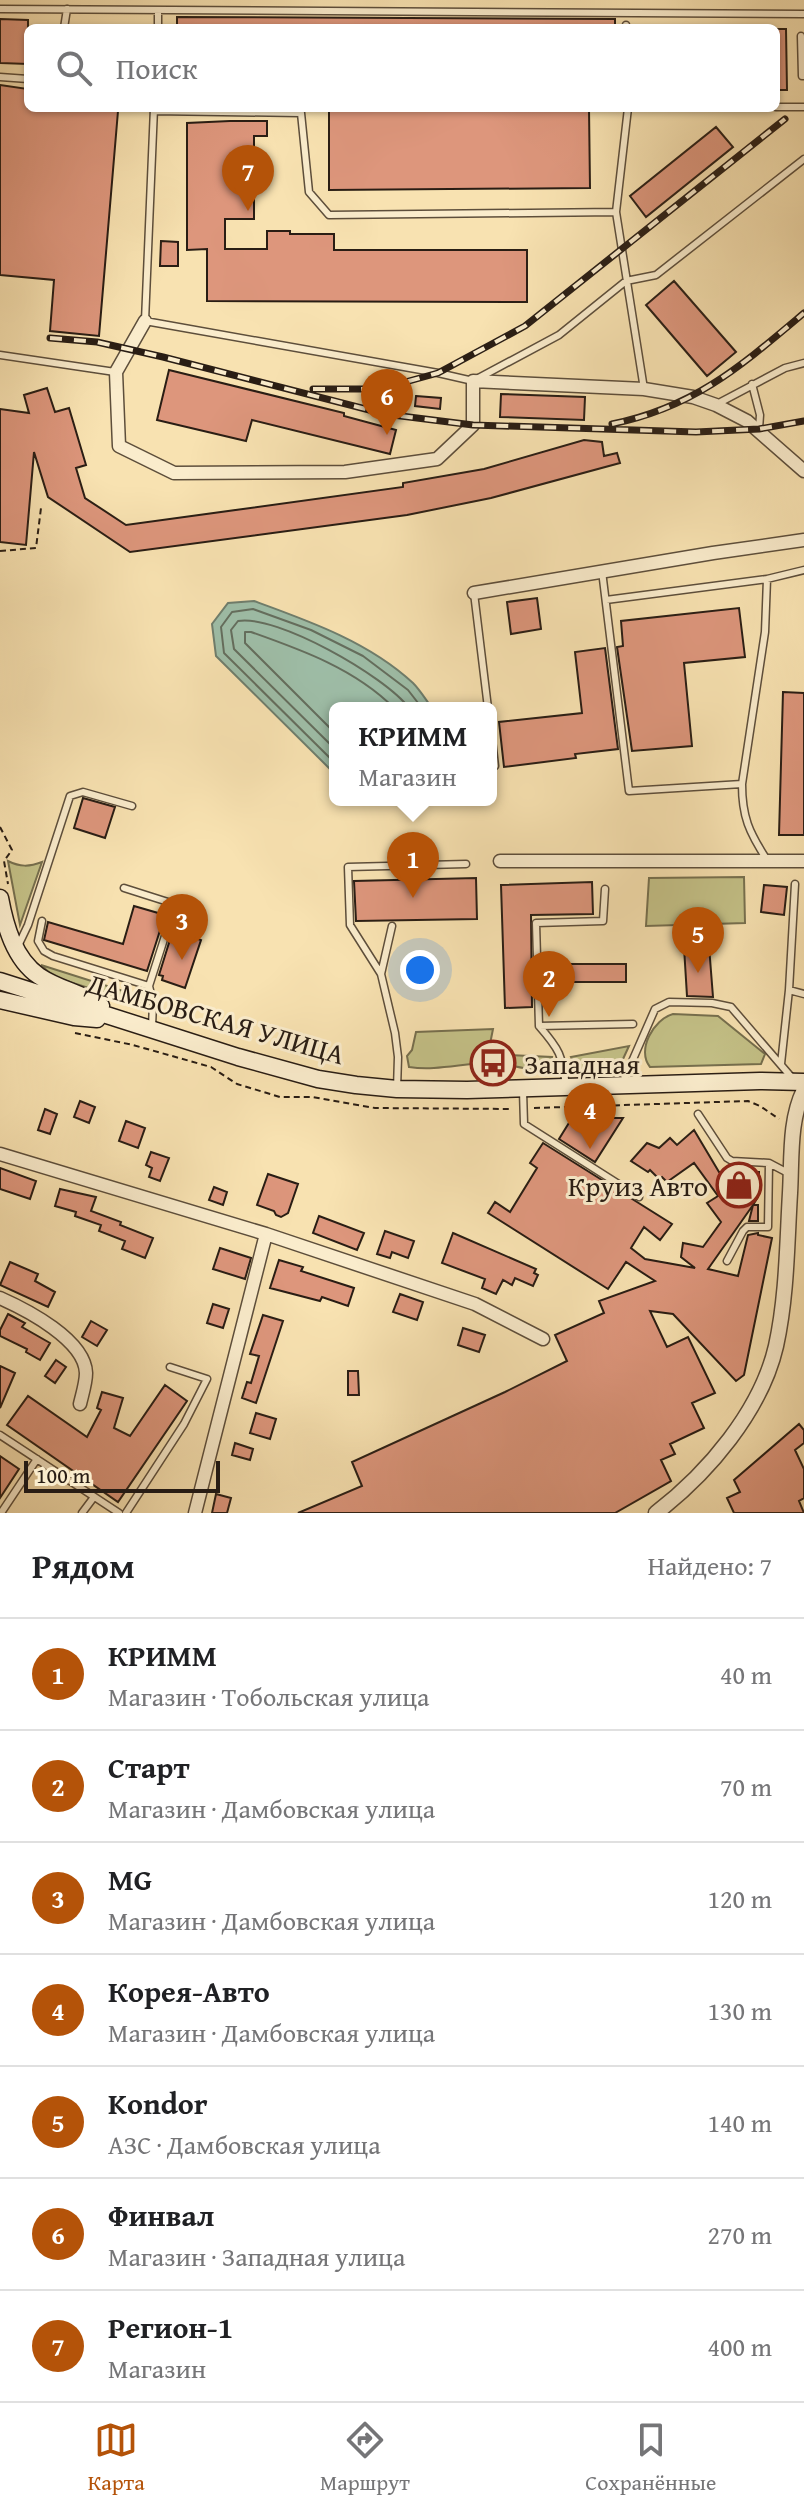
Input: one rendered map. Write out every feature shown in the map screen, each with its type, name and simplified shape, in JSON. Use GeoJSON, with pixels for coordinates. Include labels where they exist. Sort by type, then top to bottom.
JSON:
{"type":"FeatureCollection","features":[{"type":"Feature","properties":{"kind":"main road"},"geometry":{"type":"LineString","coordinates":[[4,893],[4,920],[26,964],[39,976],[90,999],[123,1021]]}},
{"type":"Feature","properties":{"kind":"main road","name":"ДАМБОВСКАЯ УЛИЦА"},"geometry":{"type":"LineString","coordinates":[[0,981],[318,1079],[397,1089],[801,1085]]}},
{"type":"Feature","properties":{"kind":"main road"},"geometry":{"type":"LineString","coordinates":[[0,1000],[74,1017],[123,1021]]}},
{"type":"Feature","properties":{"kind":"street"},"geometry":{"type":"LineString","coordinates":[[145,321],[116,372],[119,446],[174,473],[345,472],[437,459],[473,425],[473,381],[644,389],[693,397],[716,405],[759,429],[804,471]]}},
{"type":"Feature","properties":{"kind":"street"},"geometry":{"type":"LineString","coordinates":[[474,593],[804,540]]}},
{"type":"Feature","properties":{"kind":"street"},"geometry":{"type":"LineString","coordinates":[[500,861],[804,861]]}},
{"type":"Feature","properties":{"kind":"street"},"geometry":{"type":"LineString","coordinates":[[656,1513],[702,1470],[746,1413],[771,1363],[785,1282],[794,1120],[801,1085]]}},
{"type":"Feature","properties":{"kind":"street"},"geometry":{"type":"LineString","coordinates":[[0,1154],[266,1234],[475,1304],[543,1339]]}},
{"type":"Feature","properties":{"kind":"street"},"geometry":{"type":"LineString","coordinates":[[195,1513],[266,1234]]}},
{"type":"Feature","properties":{"kind":"street"},"geometry":{"type":"LineString","coordinates":[[0,1298],[29,1311],[76,1347],[86,1372],[80,1404]]}},
{"type":"Feature","properties":{"kind":"lane"},"geometry":{"type":"LineString","coordinates":[[0,9],[804,14]]}},
{"type":"Feature","properties":{"kind":"lane"},"geometry":{"type":"LineString","coordinates":[[65,24],[67,9]]}},
{"type":"Feature","properties":{"kind":"lane"},"geometry":{"type":"LineString","coordinates":[[158,10],[158,24]]}},
{"type":"Feature","properties":{"kind":"lane"},"geometry":{"type":"LineString","coordinates":[[801,36],[804,76]]}},
{"type":"Feature","properties":{"kind":"lane"},"geometry":{"type":"LineString","coordinates":[[0,77],[24,79]]}},
{"type":"Feature","properties":{"kind":"lane"},"geometry":{"type":"LineString","coordinates":[[780,107],[804,107]]}},
{"type":"Feature","properties":{"kind":"lane"},"geometry":{"type":"LineString","coordinates":[[154,112],[145,321],[473,381],[559,335],[626,281],[656,275],[804,159]]}},
{"type":"Feature","properties":{"kind":"lane"},"geometry":{"type":"LineString","coordinates":[[252,112],[301,113],[309,192],[329,215],[616,212]]}},
{"type":"Feature","properties":{"kind":"lane"},"geometry":{"type":"LineString","coordinates":[[628,112],[616,212],[644,389]]}},
{"type":"Feature","properties":{"kind":"lane"},"geometry":{"type":"LineString","coordinates":[[0,355],[116,372]]}},
{"type":"Feature","properties":{"kind":"lane"},"geometry":{"type":"LineString","coordinates":[[716,405],[785,368],[804,363]]}},
{"type":"Feature","properties":{"kind":"lane"},"geometry":{"type":"LineString","coordinates":[[752,384],[760,415],[759,429]]}},
{"type":"Feature","properties":{"kind":"lane"},"geometry":{"type":"LineString","coordinates":[[606,600],[767,579],[804,570]]}},
{"type":"Feature","properties":{"kind":"lane"},"geometry":{"type":"LineString","coordinates":[[602,571],[629,791],[742,784]]}},
{"type":"Feature","properties":{"kind":"lane"},"geometry":{"type":"LineString","coordinates":[[767,579],[765,632],[742,784],[742,805],[747,826],[767,861]]}},
{"type":"Feature","properties":{"kind":"lane"},"geometry":{"type":"LineString","coordinates":[[474,593],[487,702]]}},
{"type":"Feature","properties":{"kind":"lane"},"geometry":{"type":"LineString","coordinates":[[16,949],[28,925],[70,796],[83,792],[132,806]]}},
{"type":"Feature","properties":{"kind":"lane"},"geometry":{"type":"LineString","coordinates":[[397,1089],[395,1033],[381,974],[350,925],[348,867],[466,864]]}},
{"type":"Feature","properties":{"kind":"lane"},"geometry":{"type":"LineString","coordinates":[[781,1064],[795,884]]}},
{"type":"Feature","properties":{"kind":"lane"},"geometry":{"type":"LineString","coordinates":[[124,888],[168,902],[173,911],[149,986],[153,1003],[152,1030]]}},
{"type":"Feature","properties":{"kind":"lane"},"geometry":{"type":"LineString","coordinates":[[566,1086],[558,1047],[539,1026],[536,923],[603,921],[605,889]]}},
{"type":"Feature","properties":{"kind":"lane"},"geometry":{"type":"LineString","coordinates":[[42,921],[38,941],[44,951],[149,986]]}},
{"type":"Feature","properties":{"kind":"lane"},"geometry":{"type":"LineString","coordinates":[[381,974],[392,926]]}},
{"type":"Feature","properties":{"kind":"lane"},"geometry":{"type":"LineString","coordinates":[[789,990],[804,994]]}},
{"type":"Feature","properties":{"kind":"lane"},"geometry":{"type":"LineString","coordinates":[[622,1085],[655,1009],[669,1002],[712,1003],[731,1007],[801,1085]]}},
{"type":"Feature","properties":{"kind":"lane"},"geometry":{"type":"LineString","coordinates":[[539,1026],[633,1024]]}},
{"type":"Feature","properties":{"kind":"lane"},"geometry":{"type":"LineString","coordinates":[[523,1088],[524,1124],[639,1197]]}},
{"type":"Feature","properties":{"kind":"lane"},"geometry":{"type":"LineString","coordinates":[[698,1114],[727,1158],[769,1163],[791,1175]]}},
{"type":"Feature","properties":{"kind":"lane"},"geometry":{"type":"LineString","coordinates":[[727,1261],[747,1227],[768,1227],[769,1163]]}},
{"type":"Feature","properties":{"kind":"lane"},"geometry":{"type":"LineString","coordinates":[[126,1513],[184,1424],[207,1379],[170,1367]]}},
{"type":"Feature","properties":{"kind":"lane"},"geometry":{"type":"LineString","coordinates":[[0,1435],[119,1513]]}},
{"type":"Feature","properties":{"kind":"lane"},"geometry":{"type":"LineString","coordinates":[[1,1513],[37,1459]]}},
{"type":"Feature","properties":{"kind":"lane"},"geometry":{"type":"LineString","coordinates":[[82,1513],[94,1497]]}},
{"type":"Feature","properties":{"kind":"path"},"geometry":{"type":"LineString","coordinates":[[0,551],[36,548],[41,508]]}},
{"type":"Feature","properties":{"kind":"path"},"geometry":{"type":"LineString","coordinates":[[0,827],[12,850],[4,861],[4,893]]}},
{"type":"Feature","properties":{"kind":"path"},"geometry":{"type":"LineString","coordinates":[[523,1108],[748,1101],[779,1119],[794,1120]]}},
{"type":"Feature","properties":{"kind":"shaded area"},"geometry":{"type":"Polygon","coordinates":[[[8,861],[25,866],[42,862],[20,925],[8,861]]]}},
{"type":"Feature","properties":{"kind":"shaded area"},"geometry":{"type":"Polygon","coordinates":[[[744,877],[745,923],[646,926],[649,878],[744,877]]]}},
{"type":"Feature","properties":{"kind":"shaded area"},"geometry":{"type":"Polygon","coordinates":[[[41,965],[139,996],[141,1002],[54,977],[41,965]]]}},
{"type":"Feature","properties":{"kind":"shaded area"},"geometry":{"type":"Polygon","coordinates":[[[673,1014],[718,1016],[765,1054],[761,1064],[650,1067],[645,1052],[649,1036],[659,1022],[673,1014]]]}},
{"type":"Feature","properties":{"kind":"shaded area"},"geometry":{"type":"Polygon","coordinates":[[[493,1029],[488,1054],[552,1057],[549,1067],[526,1068],[502,1064],[502,1059],[487,1059],[486,1063],[438,1068],[409,1067],[407,1056],[412,1050],[416,1032],[493,1029]]]}},
{"type":"Feature","properties":{"kind":"shaded area"},"geometry":{"type":"Polygon","coordinates":[[[629,1046],[623,1059],[610,1069],[581,1070],[571,1057],[629,1046]]]}},
{"type":"Feature","properties":{"kind":"water"},"geometry":{"type":"Polygon","coordinates":[[[254,601],[338,634],[396,669],[413,683],[428,702],[329,702],[329,768],[216,656],[212,624],[228,603],[254,601]]]}},
{"type":"Feature","properties":{"kind":"building"},"geometry":{"type":"Polygon","coordinates":[[[177,17],[615,19],[615,24],[177,24],[177,17]]]}},
{"type":"Feature","properties":{"kind":"building"},"geometry":{"type":"Polygon","coordinates":[[[0,19],[28,20],[28,24],[24,24],[24,64],[0,63],[0,19]]]}},
{"type":"Feature","properties":{"kind":"building"},"geometry":{"type":"Polygon","coordinates":[[[780,29],[786,29],[787,90],[780,90],[780,29]]]}},
{"type":"Feature","properties":{"kind":"building"},"geometry":{"type":"Polygon","coordinates":[[[0,85],[24,88],[24,112],[118,112],[99,336],[50,331],[54,280],[0,275],[0,85]]]}},
{"type":"Feature","properties":{"kind":"building"},"geometry":{"type":"Polygon","coordinates":[[[329,112],[589,112],[590,188],[329,190],[329,112]]]}},
{"type":"Feature","properties":{"kind":"building"},"geometry":{"type":"Polygon","coordinates":[[[267,121],[267,136],[254,136],[254,219],[225,219],[225,249],[267,249],[267,231],[290,231],[290,234],[334,234],[334,250],[527,250],[527,302],[207,301],[207,249],[187,250],[187,123],[267,121]]]}},
{"type":"Feature","properties":{"kind":"building"},"geometry":{"type":"Polygon","coordinates":[[[716,127],[733,147],[646,217],[630,196],[716,127]]]}},
{"type":"Feature","properties":{"kind":"building"},"geometry":{"type":"Polygon","coordinates":[[[161,241],[178,242],[178,266],[160,266],[161,241]]]}},
{"type":"Feature","properties":{"kind":"building"},"geometry":{"type":"Polygon","coordinates":[[[674,281],[736,352],[707,376],[646,305],[674,281]]]}},
{"type":"Feature","properties":{"kind":"building"},"geometry":{"type":"Polygon","coordinates":[[[169,370],[344,413],[344,416],[396,430],[390,454],[252,420],[246,441],[157,420],[169,370]]]}},
{"type":"Feature","properties":{"kind":"building"},"geometry":{"type":"Polygon","coordinates":[[[47,388],[55,412],[69,408],[86,465],[76,468],[85,498],[126,525],[403,487],[403,483],[484,469],[584,440],[602,442],[604,456],[617,453],[620,463],[491,498],[407,515],[130,552],[48,497],[34,452],[26,545],[0,542],[0,409],[29,413],[24,395],[47,388]]]}},
{"type":"Feature","properties":{"kind":"building"},"geometry":{"type":"Polygon","coordinates":[[[501,394],[585,397],[584,420],[500,417],[501,394]]]}},
{"type":"Feature","properties":{"kind":"building"},"geometry":{"type":"Polygon","coordinates":[[[416,396],[441,398],[440,409],[415,406],[416,396]]]}},
{"type":"Feature","properties":{"kind":"building"},"geometry":{"type":"Polygon","coordinates":[[[537,598],[541,629],[511,634],[507,602],[537,598]]]}},
{"type":"Feature","properties":{"kind":"building"},"geometry":{"type":"Polygon","coordinates":[[[739,608],[745,657],[684,663],[692,746],[632,751],[617,647],[623,646],[621,621],[739,608]]]}},
{"type":"Feature","properties":{"kind":"building"},"geometry":{"type":"Polygon","coordinates":[[[605,648],[618,749],[504,767],[499,722],[582,713],[575,652],[605,648]]]}},
{"type":"Feature","properties":{"kind":"building"},"geometry":{"type":"Polygon","coordinates":[[[783,692],[804,693],[804,835],[779,835],[783,692]]]}},
{"type":"Feature","properties":{"kind":"building"},"geometry":{"type":"Polygon","coordinates":[[[83,798],[115,807],[105,838],[74,828],[83,798]]]}},
{"type":"Feature","properties":{"kind":"building"},"geometry":{"type":"Polygon","coordinates":[[[476,878],[477,919],[356,921],[354,881],[476,878]]]}},
{"type":"Feature","properties":{"kind":"building"},"geometry":{"type":"Polygon","coordinates":[[[592,882],[593,914],[531,915],[532,1007],[505,1008],[501,885],[592,882]]]}},
{"type":"Feature","properties":{"kind":"building"},"geometry":{"type":"Polygon","coordinates":[[[764,885],[787,887],[784,915],[761,912],[764,885]]]}},
{"type":"Feature","properties":{"kind":"building"},"geometry":{"type":"Polygon","coordinates":[[[134,906],[165,915],[147,971],[44,940],[48,922],[123,944],[134,906]]]}},
{"type":"Feature","properties":{"kind":"building"},"geometry":{"type":"Polygon","coordinates":[[[173,930],[201,940],[185,988],[162,980],[163,976],[159,975],[173,930]]]}},
{"type":"Feature","properties":{"kind":"building"},"geometry":{"type":"Polygon","coordinates":[[[709,946],[713,997],[687,996],[684,947],[709,946]]]}},
{"type":"Feature","properties":{"kind":"building"},"geometry":{"type":"Polygon","coordinates":[[[568,964],[626,964],[626,982],[568,982],[568,964]]]}},
{"type":"Feature","properties":{"kind":"building"},"geometry":{"type":"Polygon","coordinates":[[[80,1101],[95,1107],[89,1123],[74,1117],[80,1101]]]}},
{"type":"Feature","properties":{"kind":"building"},"geometry":{"type":"Polygon","coordinates":[[[45,1109],[57,1114],[50,1134],[38,1130],[45,1109]]]}},
{"type":"Feature","properties":{"kind":"building"},"geometry":{"type":"Polygon","coordinates":[[[572,1118],[623,1118],[595,1162],[559,1139],[572,1118]]]}},
{"type":"Feature","properties":{"kind":"building"},"geometry":{"type":"Polygon","coordinates":[[[126,1121],[145,1128],[138,1148],[119,1141],[126,1121]]]}},
{"type":"Feature","properties":{"kind":"building"},"geometry":{"type":"Polygon","coordinates":[[[694,1130],[719,1172],[759,1172],[758,1197],[708,1269],[738,1276],[748,1235],[758,1233],[772,1238],[744,1375],[736,1381],[673,1314],[650,1311],[667,1347],[688,1337],[715,1393],[692,1403],[704,1428],[670,1444],[675,1454],[661,1460],[671,1481],[615,1513],[298,1513],[362,1486],[352,1462],[567,1361],[555,1335],[604,1313],[599,1301],[655,1281],[626,1262],[608,1289],[488,1213],[495,1202],[510,1212],[537,1168],[530,1163],[543,1143],[672,1224],[660,1240],[644,1227],[631,1248],[645,1259],[695,1268],[681,1257],[683,1243],[703,1247],[721,1222],[707,1203],[718,1196],[694,1163],[667,1182],[631,1161],[647,1143],[659,1148],[670,1138],[677,1145],[694,1130]]]}},
{"type":"Feature","properties":{"kind":"building"},"geometry":{"type":"Polygon","coordinates":[[[151,1152],[169,1158],[160,1181],[149,1177],[152,1168],[146,1165],[151,1152]]]}},
{"type":"Feature","properties":{"kind":"building"},"geometry":{"type":"Polygon","coordinates":[[[0,1168],[36,1181],[30,1199],[0,1189],[0,1168]]]}},
{"type":"Feature","properties":{"kind":"building"},"geometry":{"type":"Polygon","coordinates":[[[268,1174],[298,1184],[288,1213],[281,1217],[257,1205],[268,1174]]]}},
{"type":"Feature","properties":{"kind":"building"},"geometry":{"type":"Polygon","coordinates":[[[214,1187],[227,1192],[223,1205],[209,1200],[214,1187]]]}},
{"type":"Feature","properties":{"kind":"building"},"geometry":{"type":"Polygon","coordinates":[[[60,1189],[96,1197],[91,1211],[153,1238],[145,1258],[122,1249],[125,1241],[99,1231],[101,1225],[75,1216],[76,1212],[55,1206],[60,1189]]]}},
{"type":"Feature","properties":{"kind":"building"},"geometry":{"type":"Polygon","coordinates":[[[753,1205],[758,1205],[758,1221],[749,1221],[753,1205]]]}},
{"type":"Feature","properties":{"kind":"building"},"geometry":{"type":"Polygon","coordinates":[[[319,1216],[364,1233],[357,1250],[313,1233],[319,1216]]]}},
{"type":"Feature","properties":{"kind":"building"},"geometry":{"type":"Polygon","coordinates":[[[385,1231],[414,1241],[408,1258],[392,1252],[390,1258],[377,1254],[385,1231]]]}},
{"type":"Feature","properties":{"kind":"building"},"geometry":{"type":"Polygon","coordinates":[[[453,1233],[536,1269],[534,1273],[538,1275],[533,1286],[515,1278],[512,1285],[503,1280],[496,1294],[482,1288],[485,1279],[442,1263],[453,1233]]]}},
{"type":"Feature","properties":{"kind":"building"},"geometry":{"type":"Polygon","coordinates":[[[220,1248],[251,1258],[245,1279],[213,1269],[220,1248]]]}},
{"type":"Feature","properties":{"kind":"building"},"geometry":{"type":"Polygon","coordinates":[[[279,1260],[303,1267],[301,1271],[354,1288],[348,1306],[322,1297],[320,1301],[270,1288],[279,1260]]]}},
{"type":"Feature","properties":{"kind":"building"},"geometry":{"type":"Polygon","coordinates":[[[10,1262],[38,1274],[35,1281],[55,1292],[48,1307],[0,1285],[10,1262]]]}},
{"type":"Feature","properties":{"kind":"building"},"geometry":{"type":"Polygon","coordinates":[[[400,1294],[423,1302],[417,1320],[393,1312],[400,1294]]]}},
{"type":"Feature","properties":{"kind":"building"},"geometry":{"type":"Polygon","coordinates":[[[213,1304],[229,1309],[223,1328],[207,1323],[213,1304]]]}},
{"type":"Feature","properties":{"kind":"building"},"geometry":{"type":"Polygon","coordinates":[[[8,1314],[25,1323],[22,1327],[50,1343],[40,1360],[26,1352],[27,1349],[0,1336],[8,1314]]]}},
{"type":"Feature","properties":{"kind":"building"},"geometry":{"type":"Polygon","coordinates":[[[263,1315],[283,1321],[256,1403],[242,1398],[247,1382],[251,1383],[259,1356],[250,1354],[263,1315]]]}},
{"type":"Feature","properties":{"kind":"building"},"geometry":{"type":"Polygon","coordinates":[[[91,1321],[107,1330],[97,1346],[82,1337],[91,1321]]]}},
{"type":"Feature","properties":{"kind":"building"},"geometry":{"type":"Polygon","coordinates":[[[463,1328],[485,1335],[479,1352],[458,1345],[463,1328]]]}},
{"type":"Feature","properties":{"kind":"building"},"geometry":{"type":"Polygon","coordinates":[[[56,1360],[66,1367],[55,1383],[45,1376],[56,1360]]]}},
{"type":"Feature","properties":{"kind":"building"},"geometry":{"type":"Polygon","coordinates":[[[0,1366],[15,1373],[0,1408],[0,1366]]]}},
{"type":"Feature","properties":{"kind":"building"},"geometry":{"type":"Polygon","coordinates":[[[348,1371],[358,1371],[359,1395],[348,1395],[348,1371]]]}},
{"type":"Feature","properties":{"kind":"building"},"geometry":{"type":"Polygon","coordinates":[[[165,1385],[187,1401],[118,1502],[7,1425],[28,1396],[87,1437],[101,1410],[97,1408],[102,1392],[123,1398],[114,1428],[130,1436],[165,1385]]]}},
{"type":"Feature","properties":{"kind":"building"},"geometry":{"type":"Polygon","coordinates":[[[256,1413],[276,1419],[270,1439],[250,1433],[256,1413]]]}},
{"type":"Feature","properties":{"kind":"building"},"geometry":{"type":"Polygon","coordinates":[[[799,1424],[804,1430],[804,1443],[795,1450],[804,1469],[804,1498],[799,1501],[804,1513],[734,1513],[727,1498],[740,1492],[734,1480],[799,1424]]]}},
{"type":"Feature","properties":{"kind":"building"},"geometry":{"type":"Polygon","coordinates":[[[235,1443],[253,1449],[250,1460],[232,1455],[235,1443]]]}},
{"type":"Feature","properties":{"kind":"building"},"geometry":{"type":"Polygon","coordinates":[[[0,1456],[19,1469],[0,1498],[0,1456]]]}},
{"type":"Feature","properties":{"kind":"building"},"geometry":{"type":"Polygon","coordinates":[[[216,1494],[231,1498],[227,1513],[212,1513],[216,1494]]]}},
{"type":"Feature","properties":{"kind":"railway"},"geometry":{"type":"LineString","coordinates":[[313,389],[380,389],[438,373],[525,326],[785,119]]}},
{"type":"Feature","properties":{"kind":"railway"},"geometry":{"type":"LineString","coordinates":[[612,424],[668,407],[716,382],[804,313]]}},
{"type":"Feature","properties":{"kind":"railway"},"geometry":{"type":"LineString","coordinates":[[50,338],[97,342],[385,414],[473,425],[696,432],[759,429],[804,421]]}},
{"type":"Feature","properties":{"kind":"place","name":"Регион-1"},"geometry":{"type":"Point","coordinates":[248,211]}},
{"type":"Feature","properties":{"kind":"place","name":"Финвал"},"geometry":{"type":"Point","coordinates":[387,435]}},
{"type":"Feature","properties":{"kind":"place","name":"КРИММ"},"geometry":{"type":"Point","coordinates":[413,898]}},
{"type":"Feature","properties":{"kind":"place","name":"MG"},"geometry":{"type":"Point","coordinates":[182,960]}},
{"type":"Feature","properties":{"kind":"place","name":"Kondor"},"geometry":{"type":"Point","coordinates":[698,973]}},
{"type":"Feature","properties":{"kind":"place","name":"Старт"},"geometry":{"type":"Point","coordinates":[549,1017]}},
{"type":"Feature","properties":{"kind":"place","name":"Западная"},"geometry":{"type":"Point","coordinates":[493,1063]}},
{"type":"Feature","properties":{"kind":"place","name":"Корея-Авто"},"geometry":{"type":"Point","coordinates":[590,1149]}},
{"type":"Feature","properties":{"kind":"place","name":"Круиз Авто"},"geometry":{"type":"Point","coordinates":[739,1185]}}]}
